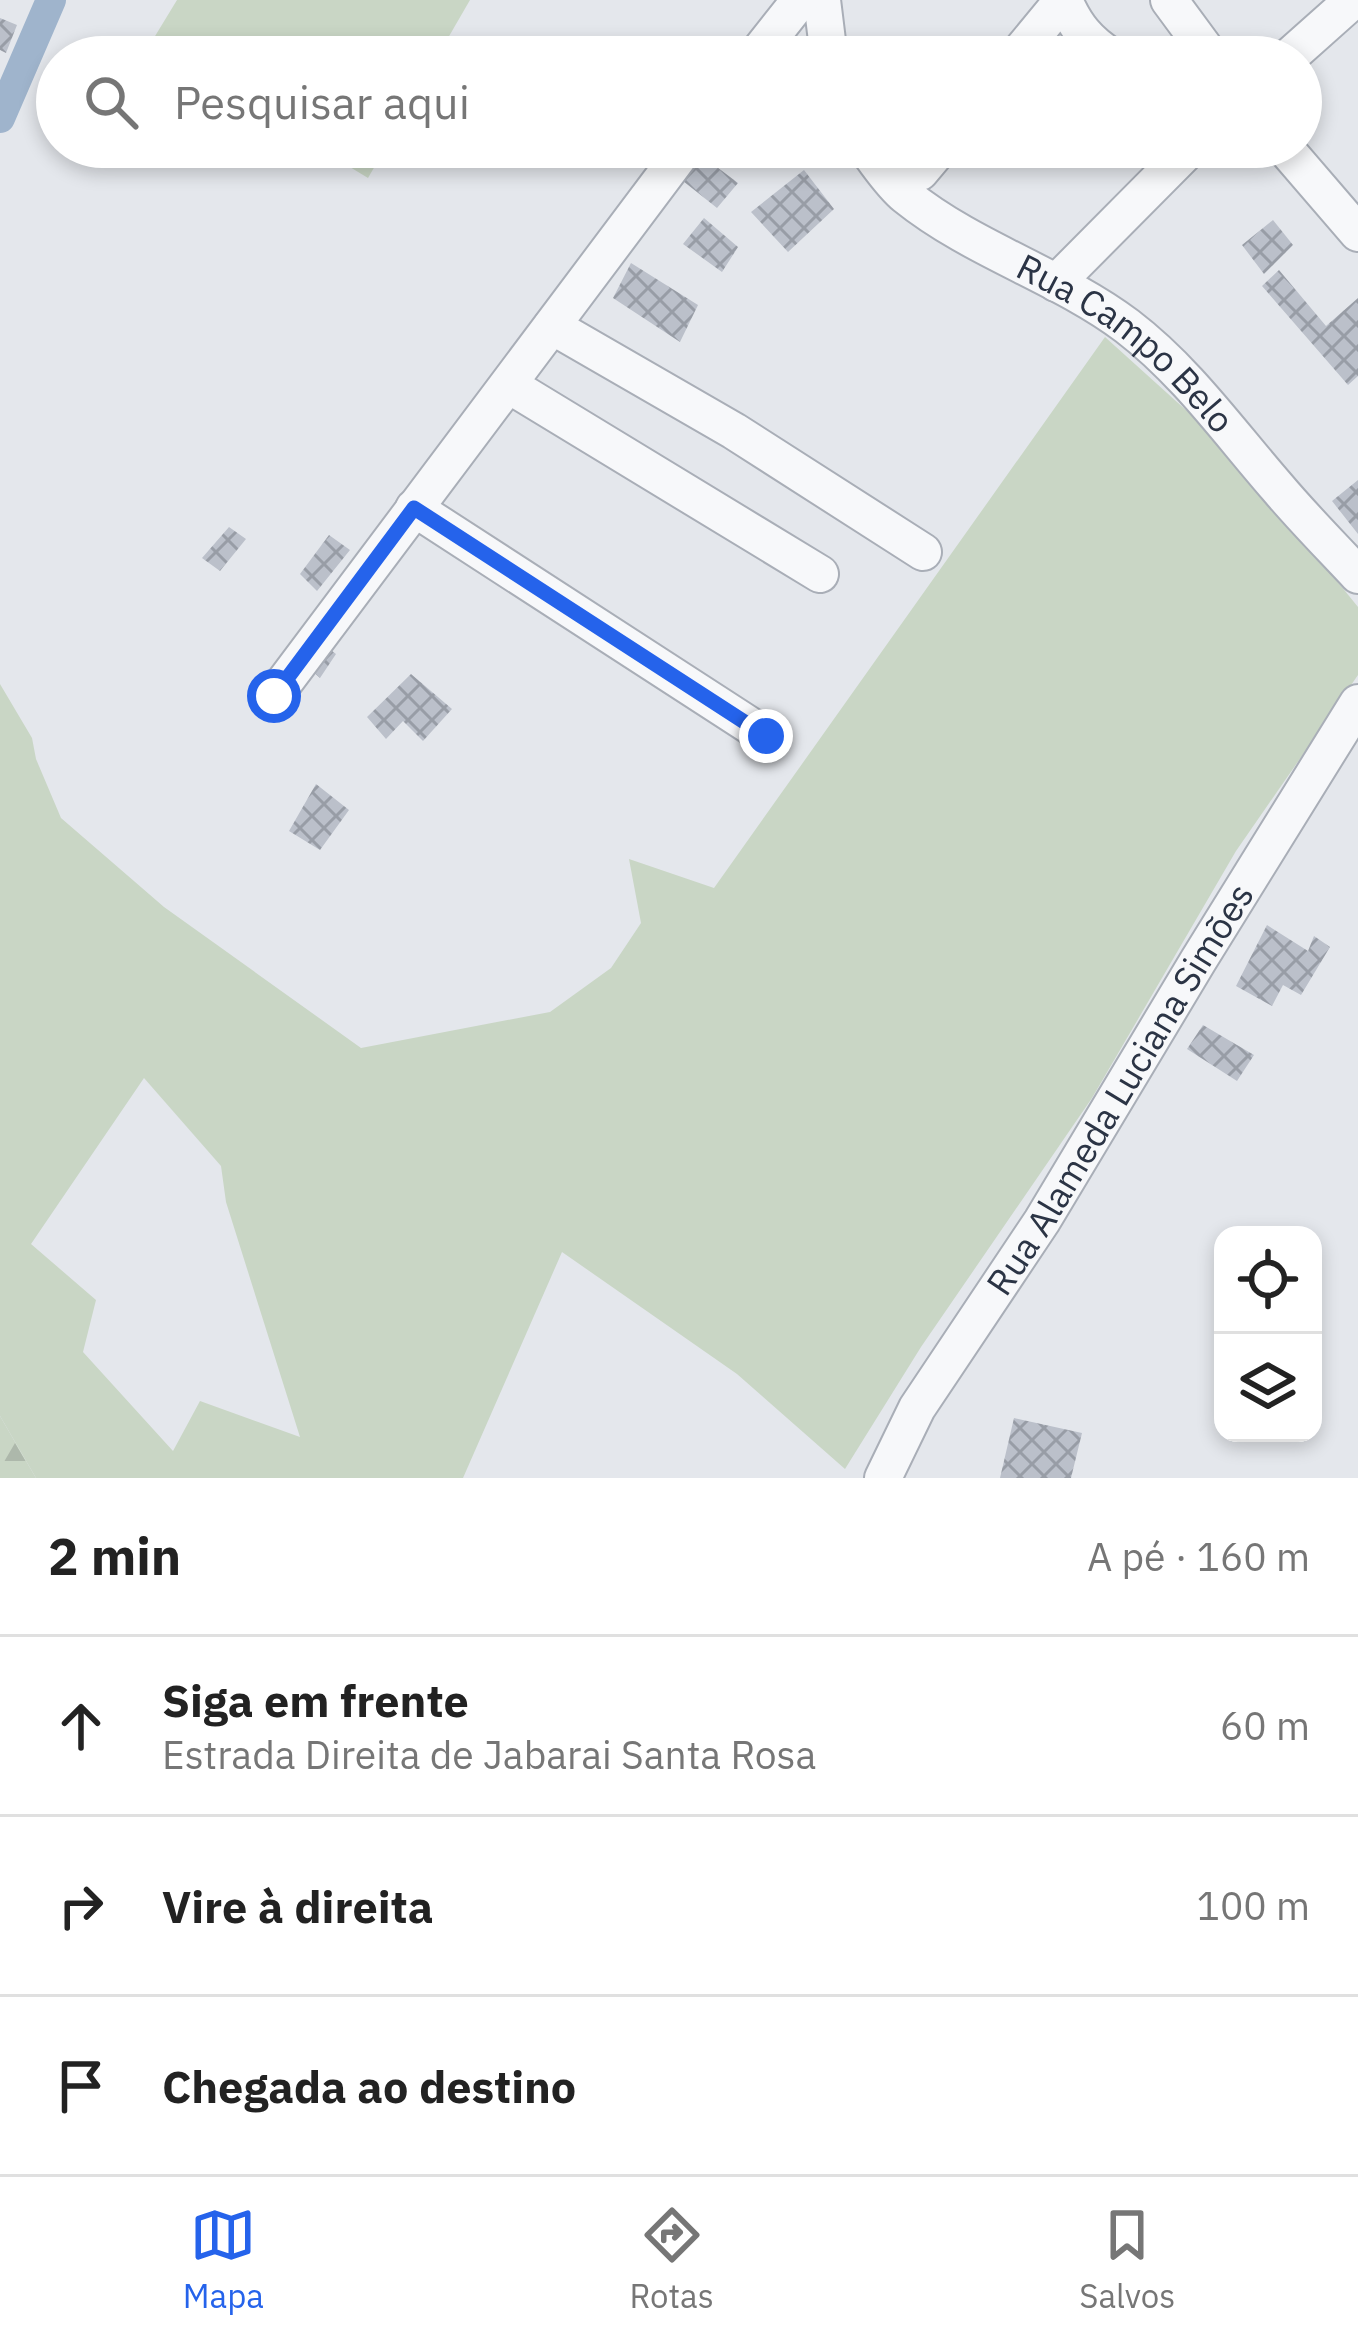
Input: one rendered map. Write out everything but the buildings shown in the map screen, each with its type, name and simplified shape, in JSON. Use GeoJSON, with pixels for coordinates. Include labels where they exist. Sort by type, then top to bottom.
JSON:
{"type":"FeatureCollection","features":[{"type":"Feature","properties":{"kind":"street"},"geometry":{"type":"LineString","coordinates":[[772,36],[800,0]]}},
{"type":"Feature","properties":{"kind":"street"},"geometry":{"type":"LineString","coordinates":[[822,0],[826,36]]}},
{"type":"Feature","properties":{"kind":"street"},"geometry":{"type":"LineString","coordinates":[[1034,36],[1064,0],[1085,36]]}},
{"type":"Feature","properties":{"kind":"street"},"geometry":{"type":"LineString","coordinates":[[1168,0],[1195,36]]}},
{"type":"Feature","properties":{"kind":"street"},"geometry":{"type":"LineString","coordinates":[[1312,36],[1353,0]]}},
{"type":"Feature","properties":{"kind":"street"},"geometry":{"type":"LineString","coordinates":[[274,696],[670,168]]}},
{"type":"Feature","properties":{"kind":"street","name":"Rua Campo Belo"},"geometry":{"type":"LineString","coordinates":[[882,168],[904,194],[974,241],[1126,325],[1219,415],[1278,489],[1358,573]]}},
{"type":"Feature","properties":{"kind":"street"},"geometry":{"type":"LineString","coordinates":[[1055,284],[1169,168]]}},
{"type":"Feature","properties":{"kind":"street"},"geometry":{"type":"LineString","coordinates":[[1302,168],[1358,233]]}},
{"type":"Feature","properties":{"kind":"street"},"geometry":{"type":"LineString","coordinates":[[552,326],[718,422],[922,552]]}},
{"type":"Feature","properties":{"kind":"street"},"geometry":{"type":"LineString","coordinates":[[508,385],[820,574]]}},
{"type":"Feature","properties":{"kind":"street"},"geometry":{"type":"LineString","coordinates":[[414,508],[766,736]]}},
{"type":"Feature","properties":{"kind":"street","name":"Rua Alameda Luciana Simões"},"geometry":{"type":"LineString","coordinates":[[883,1478],[917,1408],[1042,1221],[1358,704]]}},
{"type":"Feature","properties":{"kind":"green space"},"geometry":{"type":"Polygon","coordinates":[[[177,0],[470,0],[449,36],[155,36],[177,0]]]}},
{"type":"Feature","properties":{"kind":"green space"},"geometry":{"type":"Polygon","coordinates":[[[352,168],[374,168],[368,178],[352,168]]]}},
{"type":"Feature","properties":{"kind":"green space"},"geometry":{"type":"Polygon","coordinates":[[[1105,337],[1208,430],[1358,607],[1358,675],[1236,851],[1092,1098],[921,1347],[845,1469],[737,1374],[562,1252],[463,1478],[36,1478],[0,1416],[0,684],[32,738],[61,818],[164,907],[361,1048],[550,1012],[611,968],[641,923],[629,859],[714,888],[1105,337]],[[144,1078],[31,1244],[96,1300],[83,1352],[173,1451],[200,1401],[300,1437],[226,1202],[221,1166],[144,1078]]]}},
{"type":"Feature","properties":{"kind":"green space"},"geometry":{"type":"Polygon","coordinates":[[[0,1416],[36,1478],[0,1478],[0,1416]]]}},
{"type":"Feature","properties":{"kind":"waterway"},"geometry":{"type":"LineString","coordinates":[[0,118],[51,0]]}},
{"type":"Feature","properties":{"kind":"route"},"geometry":{"type":"LineString","coordinates":[[274,696],[414,508],[766,736]]}}]}
